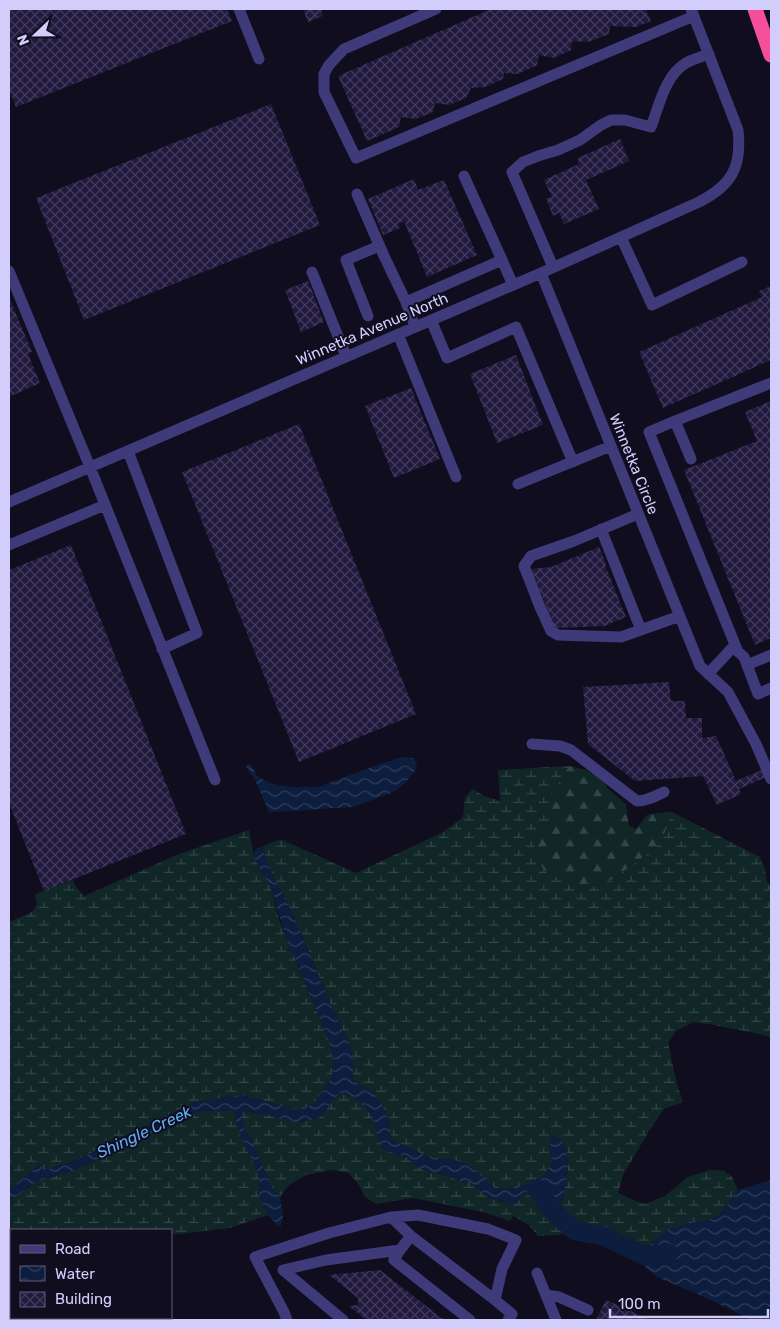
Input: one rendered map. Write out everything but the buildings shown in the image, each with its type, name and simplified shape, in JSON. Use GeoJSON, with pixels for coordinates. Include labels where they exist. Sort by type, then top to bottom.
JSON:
{"type":"FeatureCollection","features":[{"type":"Feature","properties":{"kind":"highway"},"geometry":{"type":"LineString","coordinates":[[755,9],[771,55]]}},
{"type":"Feature","properties":{"kind":"street"},"geometry":{"type":"LineString","coordinates":[[239,9],[259,59]]}},
{"type":"Feature","properties":{"kind":"street"},"geometry":{"type":"LineString","coordinates":[[436,9],[344,49],[329,65],[324,74],[324,92],[356,158],[692,12],[708,54],[679,68],[667,85],[651,128],[625,120],[611,120],[600,125],[580,140],[523,162],[512,172],[553,268]]}},
{"type":"Feature","properties":{"kind":"street","name":"Winnetka Avenue North"},"geometry":{"type":"LineString","coordinates":[[9,502],[553,268],[710,196],[730,179],[735,168],[739,149],[738,130],[708,54]]}},
{"type":"Feature","properties":{"kind":"street"},"geometry":{"type":"LineString","coordinates":[[464,176],[513,285]]}},
{"type":"Feature","properties":{"kind":"street"},"geometry":{"type":"LineString","coordinates":[[357,194],[406,302],[415,327]]}},
{"type":"Feature","properties":{"kind":"street"},"geometry":{"type":"LineString","coordinates":[[621,237],[652,305],[742,262]]}},
{"type":"Feature","properties":{"kind":"street"},"geometry":{"type":"LineString","coordinates":[[368,316],[346,260],[379,246]]}},
{"type":"Feature","properties":{"kind":"street"},"geometry":{"type":"LineString","coordinates":[[406,302],[502,260]]}},
{"type":"Feature","properties":{"kind":"street"},"geometry":{"type":"LineString","coordinates":[[9,271],[90,467],[215,780]]}},
{"type":"Feature","properties":{"kind":"street"},"geometry":{"type":"LineString","coordinates":[[312,272],[346,356]]}},
{"type":"Feature","properties":{"kind":"street","name":"Winnetka Circle"},"geometry":{"type":"LineString","coordinates":[[541,273],[700,666],[708,674]]}},
{"type":"Feature","properties":{"kind":"street"},"geometry":{"type":"LineString","coordinates":[[431,320],[447,358],[516,327],[573,462]]}},
{"type":"Feature","properties":{"kind":"street"},"geometry":{"type":"LineString","coordinates":[[398,334],[456,477]]}},
{"type":"Feature","properties":{"kind":"street"},"geometry":{"type":"LineString","coordinates":[[738,652],[650,432],[771,383]]}},
{"type":"Feature","properties":{"kind":"street"},"geometry":{"type":"LineString","coordinates":[[675,421],[690,459]]}},
{"type":"Feature","properties":{"kind":"street"},"geometry":{"type":"LineString","coordinates":[[518,484],[611,446]]}},
{"type":"Feature","properties":{"kind":"street"},"geometry":{"type":"LineString","coordinates":[[128,451],[198,633],[162,649]]}},
{"type":"Feature","properties":{"kind":"street"},"geometry":{"type":"LineString","coordinates":[[9,545],[105,505]]}},
{"type":"Feature","properties":{"kind":"street"},"geometry":{"type":"LineString","coordinates":[[638,514],[531,556],[524,566],[540,607],[551,631],[558,635],[621,637],[680,616]]}},
{"type":"Feature","properties":{"kind":"street"},"geometry":{"type":"LineString","coordinates":[[601,529],[642,630]]}},
{"type":"Feature","properties":{"kind":"street"},"geometry":{"type":"LineString","coordinates":[[771,688],[758,694],[744,657],[733,647],[708,674],[728,692],[756,744],[771,779]]}},
{"type":"Feature","properties":{"kind":"street"},"geometry":{"type":"LineString","coordinates":[[747,665],[771,655]]}},
{"type":"Feature","properties":{"kind":"street"},"geometry":{"type":"LineString","coordinates":[[532,744],[560,746],[570,750],[637,801],[642,801],[664,792]]}},
{"type":"Feature","properties":{"kind":"street"},"geometry":{"type":"LineString","coordinates":[[391,1217],[411,1236],[512,1314],[508,1320]]}},
{"type":"Feature","properties":{"kind":"street"},"geometry":{"type":"LineString","coordinates":[[286,1320],[284,1312],[254,1257],[329,1232],[391,1217],[425,1217],[488,1229],[516,1240],[502,1269],[495,1300]]}},
{"type":"Feature","properties":{"kind":"street"},"geometry":{"type":"LineString","coordinates":[[411,1236],[394,1260],[470,1320]]}},
{"type":"Feature","properties":{"kind":"street"},"geometry":{"type":"LineString","coordinates":[[267,1280],[284,1270],[326,1260],[400,1250]]}},
{"type":"Feature","properties":{"kind":"street"},"geometry":{"type":"LineString","coordinates":[[284,1270],[343,1320]]}},
{"type":"Feature","properties":{"kind":"street"},"geometry":{"type":"LineString","coordinates":[[537,1273],[556,1320]]}},
{"type":"Feature","properties":{"kind":"street"},"geometry":{"type":"LineString","coordinates":[[546,1295],[559,1297],[588,1310]]}},
{"type":"Feature","properties":{"kind":"green space"},"geometry":{"type":"Polygon","coordinates":[[[569,766],[586,770],[603,780],[608,789],[626,804],[629,826],[636,829],[647,815],[672,812],[661,842],[650,852],[613,879],[585,890],[546,872],[534,857],[535,841],[552,820],[549,807],[551,795],[569,766]]]}},
{"type":"Feature","properties":{"kind":"green space"},"geometry":{"type":"Polygon","coordinates":[[[569,766],[551,795],[549,807],[552,820],[535,841],[534,857],[546,872],[585,890],[613,879],[661,842],[672,812],[760,857],[767,881],[771,887],[771,1038],[760,1034],[693,1022],[676,1031],[668,1043],[683,1102],[664,1109],[623,1175],[618,1193],[645,1204],[665,1196],[688,1177],[709,1170],[724,1171],[732,1177],[738,1190],[720,1214],[709,1220],[690,1223],[659,1237],[650,1245],[639,1247],[629,1238],[598,1229],[579,1226],[554,1204],[563,1199],[568,1168],[567,1151],[550,1141],[552,1161],[543,1178],[517,1188],[504,1189],[495,1188],[454,1160],[429,1157],[392,1140],[388,1119],[374,1093],[355,1082],[350,1045],[332,1008],[294,916],[269,868],[262,847],[280,839],[356,873],[443,832],[463,817],[465,797],[473,789],[484,796],[500,801],[498,770],[569,766]]]}},
{"type":"Feature","properties":{"kind":"green space"},"geometry":{"type":"Polygon","coordinates":[[[249,830],[254,858],[271,888],[287,940],[329,1040],[333,1062],[332,1077],[315,1102],[305,1109],[299,1110],[241,1095],[193,1103],[70,1163],[44,1170],[40,1164],[9,1190],[9,922],[32,912],[37,904],[35,894],[73,880],[75,886],[84,896],[179,854],[249,830]]]}},
{"type":"Feature","properties":{"kind":"green space"},"geometry":{"type":"Polygon","coordinates":[[[340,1093],[347,1093],[364,1105],[373,1117],[376,1128],[397,1155],[406,1157],[421,1169],[463,1182],[470,1182],[489,1198],[511,1204],[518,1201],[522,1194],[526,1192],[534,1193],[547,1211],[570,1232],[538,1236],[529,1225],[513,1216],[510,1221],[483,1212],[413,1198],[376,1204],[365,1197],[359,1185],[349,1173],[333,1170],[306,1175],[289,1185],[280,1197],[273,1190],[251,1139],[244,1129],[242,1111],[302,1122],[321,1116],[340,1093]]]}},
{"type":"Feature","properties":{"kind":"green space"},"geometry":{"type":"Polygon","coordinates":[[[203,1111],[235,1111],[240,1135],[260,1176],[259,1194],[268,1215],[230,1228],[179,1234],[172,1234],[172,1229],[10,1229],[10,1311],[9,1202],[34,1183],[72,1171],[203,1111]]]}},
{"type":"Feature","properties":{"kind":"water"},"geometry":{"type":"Polygon","coordinates":[[[403,757],[413,758],[417,764],[415,771],[406,782],[394,792],[353,807],[299,811],[269,812],[255,780],[246,767],[250,763],[258,777],[272,784],[291,787],[318,787],[403,757]]]}},
{"type":"Feature","properties":{"kind":"water"},"geometry":{"type":"Polygon","coordinates":[[[262,847],[269,868],[294,916],[332,1008],[350,1045],[355,1082],[374,1093],[379,1099],[388,1119],[392,1140],[429,1157],[467,1163],[495,1188],[504,1189],[517,1188],[543,1178],[552,1161],[550,1141],[552,1135],[561,1141],[567,1153],[568,1169],[563,1199],[547,1211],[533,1193],[526,1192],[522,1194],[518,1201],[511,1204],[489,1198],[470,1182],[463,1182],[420,1169],[406,1157],[383,1150],[372,1118],[365,1106],[354,1098],[340,1093],[321,1117],[302,1122],[290,1122],[270,1115],[242,1111],[244,1129],[251,1139],[273,1190],[280,1197],[283,1216],[281,1226],[278,1226],[268,1215],[259,1195],[260,1176],[240,1135],[234,1111],[203,1111],[194,1114],[72,1171],[34,1183],[9,1202],[9,1190],[40,1164],[44,1170],[70,1163],[193,1103],[241,1095],[299,1110],[305,1109],[315,1102],[332,1077],[333,1062],[329,1040],[287,940],[271,888],[254,858],[253,853],[257,848],[262,847]]]}},
{"type":"Feature","properties":{"kind":"water"},"geometry":{"type":"Polygon","coordinates":[[[771,1180],[771,1320],[752,1320],[657,1277],[645,1267],[645,1256],[650,1245],[668,1229],[709,1220],[720,1214],[738,1190],[771,1180]]]}},
{"type":"Feature","properties":{"kind":"waterway","name":"Shingle Creek"},"geometry":{"type":"LineString","coordinates":[[536,1189],[540,1190],[548,1205],[575,1231],[603,1236],[645,1256],[669,1253]]}}]}
